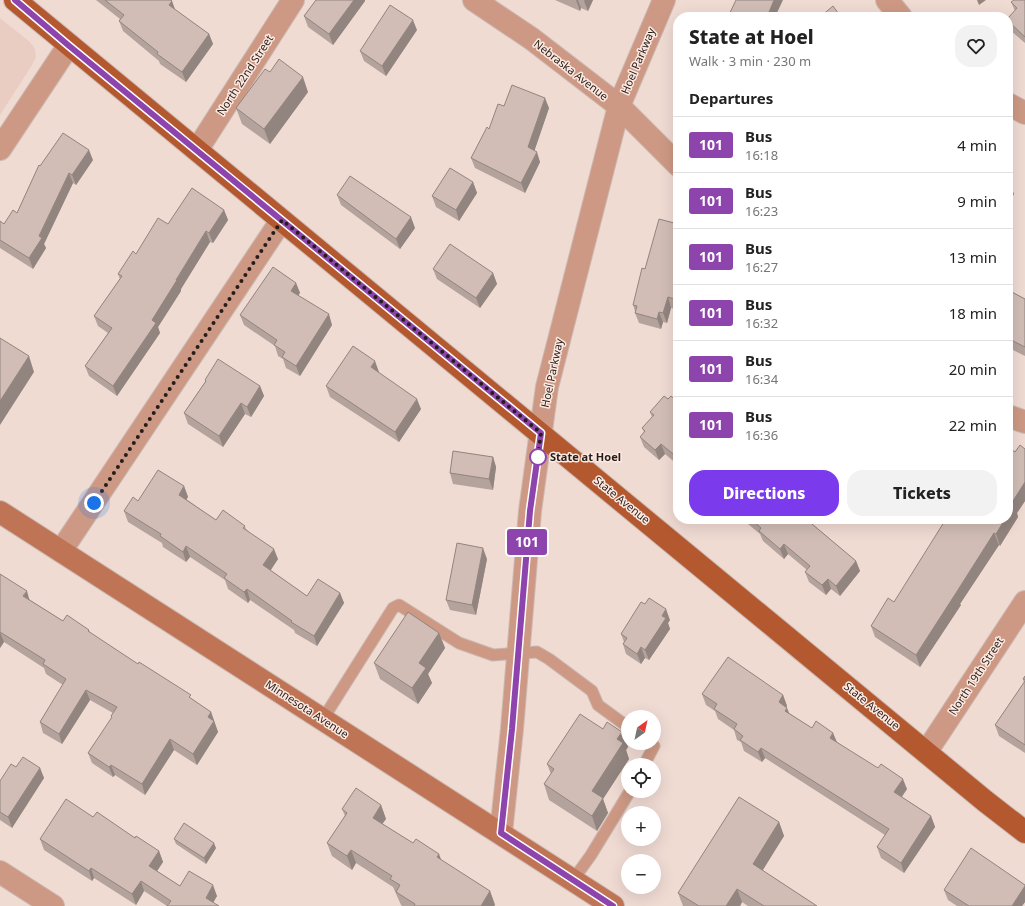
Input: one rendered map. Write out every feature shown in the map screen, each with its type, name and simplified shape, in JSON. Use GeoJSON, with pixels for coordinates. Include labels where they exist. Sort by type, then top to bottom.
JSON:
{"type":"FeatureCollection","features":[{"type":"Feature","properties":{"kind":"main road","name":"State Avenue"},"geometry":{"type":"LineString","coordinates":[[15,0],[1025,832]]}},
{"type":"Feature","properties":{"kind":"main road","name":"Minnesota Avenue"},"geometry":{"type":"LineString","coordinates":[[0,512],[573,880],[590,900],[613,906]]}},
{"type":"Feature","properties":{"kind":"street","name":"North 22nd Street"},"geometry":{"type":"LineString","coordinates":[[197,150],[293,0]]}},
{"type":"Feature","properties":{"kind":"street","name":"Nebraska Avenue"},"geometry":{"type":"LineString","coordinates":[[474,0],[532,39],[619,106],[673,160]]}},
{"type":"Feature","properties":{"kind":"street","name":"Hoel Parkway"},"geometry":{"type":"LineString","coordinates":[[501,833],[512,729],[530,511],[547,387],[619,106],[664,0]]}},
{"type":"Feature","properties":{"kind":"street"},"geometry":{"type":"LineString","coordinates":[[888,0],[897,12]]}},
{"type":"Feature","properties":{"kind":"street"},"geometry":{"type":"LineString","coordinates":[[0,149],[68,45]]}},
{"type":"Feature","properties":{"kind":"street"},"geometry":{"type":"LineString","coordinates":[[1013,107],[1025,113]]}},
{"type":"Feature","properties":{"kind":"street"},"geometry":{"type":"LineString","coordinates":[[61,551],[282,220]]}},
{"type":"Feature","properties":{"kind":"street"},"geometry":{"type":"LineString","coordinates":[[1013,418],[1025,422]]}},
{"type":"Feature","properties":{"kind":"street","name":"North 19th Street"},"geometry":{"type":"LineString","coordinates":[[927,751],[1025,602]]}},
{"type":"Feature","properties":{"kind":"street"},"geometry":{"type":"LineString","coordinates":[[0,872],[52,906]]}},
{"type":"Feature","properties":{"kind":"lane"},"geometry":{"type":"LineString","coordinates":[[323,719],[392,608],[399,606],[459,643],[493,655],[537,652],[549,659],[592,691],[598,705],[621,722]]}},
{"type":"Feature","properties":{"kind":"lane"},"geometry":{"type":"LineString","coordinates":[[573,880],[591,855],[626,798]]}},
{"type":"Feature","properties":{"kind":"shaded area"},"geometry":{"type":"Polygon","coordinates":[[[0,18],[30,42],[35,49],[36,57],[0,115],[0,18]]]}},
{"type":"Feature","properties":{"kind":"building"},"geometry":{"type":"Polygon","coordinates":[[[105,0],[171,0],[172,1],[169,5],[209,34],[182,72],[157,54],[158,52],[119,21],[124,15],[105,0]]]}},
{"type":"Feature","properties":{"kind":"building"},"geometry":{"type":"Polygon","coordinates":[[[316,0],[354,0],[329,34],[304,16],[316,0]]]}},
{"type":"Feature","properties":{"kind":"building"},"geometry":{"type":"Polygon","coordinates":[[[736,0],[774,0],[769,12],[730,12],[736,0]]]}},
{"type":"Feature","properties":{"kind":"building"},"geometry":{"type":"Polygon","coordinates":[[[1014,0],[1025,0],[1025,37],[1013,26],[1013,12],[1017,8],[1011,2],[1014,0]]]}},
{"type":"Feature","properties":{"kind":"building"},"geometry":{"type":"Polygon","coordinates":[[[390,5],[413,20],[382,66],[360,51],[390,5]]]}},
{"type":"Feature","properties":{"kind":"building"},"geometry":{"type":"Polygon","coordinates":[[[833,6],[837,12],[826,12],[833,6]]]}},
{"type":"Feature","properties":{"kind":"building"},"geometry":{"type":"Polygon","coordinates":[[[279,59],[303,77],[264,129],[236,108],[265,69],[270,72],[279,59]]]}},
{"type":"Feature","properties":{"kind":"building"},"geometry":{"type":"Polygon","coordinates":[[[512,85],[545,98],[528,147],[537,152],[521,183],[471,158],[487,127],[489,129],[498,104],[504,106],[512,85]]]}},
{"type":"Feature","properties":{"kind":"building"},"geometry":{"type":"Polygon","coordinates":[[[63,133],[89,150],[72,175],[69,173],[39,236],[42,238],[29,258],[0,240],[0,221],[4,224],[13,210],[17,213],[39,165],[40,166],[63,133]]]}},
{"type":"Feature","properties":{"kind":"building"},"geometry":{"type":"Polygon","coordinates":[[[450,168],[473,182],[456,210],[432,196],[450,168]]]}},
{"type":"Feature","properties":{"kind":"building"},"geometry":{"type":"Polygon","coordinates":[[[350,176],[411,217],[396,239],[337,195],[350,176]]]}},
{"type":"Feature","properties":{"kind":"building"},"geometry":{"type":"Polygon","coordinates":[[[192,188],[224,210],[209,233],[206,231],[152,320],[156,323],[113,386],[85,366],[112,328],[94,316],[122,276],[118,274],[133,251],[136,254],[158,218],[168,224],[192,188]]]}},
{"type":"Feature","properties":{"kind":"building"},"geometry":{"type":"Polygon","coordinates":[[[659,219],[673,223],[673,298],[668,297],[663,313],[659,312],[657,319],[635,313],[637,306],[633,305],[642,268],[645,269],[659,219]]]}},
{"type":"Feature","properties":{"kind":"building"},"geometry":{"type":"Polygon","coordinates":[[[450,244],[493,273],[476,298],[433,269],[450,244]]]}},
{"type":"Feature","properties":{"kind":"building"},"geometry":{"type":"Polygon","coordinates":[[[273,267],[296,283],[291,291],[329,314],[296,366],[282,357],[285,352],[274,345],[277,340],[240,315],[273,267]]]}},
{"type":"Feature","properties":{"kind":"building"},"geometry":{"type":"Polygon","coordinates":[[[1013,293],[1025,299],[1025,347],[1013,341],[1013,293]]]}},
{"type":"Feature","properties":{"kind":"building"},"geometry":{"type":"Polygon","coordinates":[[[0,338],[29,356],[0,401],[0,338]]]}},
{"type":"Feature","properties":{"kind":"building"},"geometry":{"type":"Polygon","coordinates":[[[353,346],[375,361],[371,367],[417,399],[395,432],[326,386],[353,346]]]}},
{"type":"Feature","properties":{"kind":"building"},"geometry":{"type":"Polygon","coordinates":[[[218,359],[260,386],[247,407],[241,403],[219,436],[184,413],[206,381],[205,380],[218,359]]]}},
{"type":"Feature","properties":{"kind":"building"},"geometry":{"type":"Polygon","coordinates":[[[664,396],[668,399],[671,396],[673,398],[673,454],[661,444],[655,450],[640,437],[645,431],[642,428],[654,415],[650,412],[664,396]]]}},
{"type":"Feature","properties":{"kind":"building"},"geometry":{"type":"Polygon","coordinates":[[[1020,445],[1025,449],[1025,482],[1013,501],[1013,451],[1015,452],[1020,445]]]}},
{"type":"Feature","properties":{"kind":"building"},"geometry":{"type":"Polygon","coordinates":[[[453,451],[493,457],[489,479],[450,473],[453,451]]]}},
{"type":"Feature","properties":{"kind":"building"},"geometry":{"type":"Polygon","coordinates":[[[158,470],[184,486],[179,495],[216,520],[223,510],[245,526],[243,528],[274,549],[263,565],[307,596],[318,579],[340,593],[314,636],[291,622],[292,621],[247,589],[244,592],[224,578],[227,574],[186,546],[183,552],[160,536],[161,534],[124,511],[133,497],[138,501],[158,470]]]}},
{"type":"Feature","properties":{"kind":"building"},"geometry":{"type":"Polygon","coordinates":[[[757,524],[812,524],[856,561],[836,586],[828,579],[822,585],[805,572],[810,566],[784,544],[780,549],[759,531],[761,528],[757,524]]]}},
{"type":"Feature","properties":{"kind":"building"},"geometry":{"type":"Polygon","coordinates":[[[943,524],[1002,524],[996,534],[994,533],[916,655],[871,626],[888,598],[894,602],[943,524]]]}},
{"type":"Feature","properties":{"kind":"building"},"geometry":{"type":"Polygon","coordinates":[[[457,543],[483,548],[472,605],[446,600],[457,543]]]}},
{"type":"Feature","properties":{"kind":"building"},"geometry":{"type":"Polygon","coordinates":[[[0,574],[27,591],[23,596],[63,621],[67,615],[89,630],[88,631],[138,664],[139,662],[191,695],[189,697],[211,712],[208,717],[214,721],[193,754],[170,739],[142,784],[111,765],[109,767],[88,753],[117,707],[86,690],[59,734],[40,722],[66,679],[43,664],[45,660],[0,632],[0,574]]]}},
{"type":"Feature","properties":{"kind":"building"},"geometry":{"type":"Polygon","coordinates":[[[649,598],[666,609],[662,616],[666,618],[645,650],[641,647],[637,654],[623,644],[627,638],[621,634],[641,602],[645,604],[649,598]]]}},
{"type":"Feature","properties":{"kind":"building"},"geometry":{"type":"Polygon","coordinates":[[[408,612],[439,633],[419,663],[426,668],[412,688],[374,663],[408,612]]]}},
{"type":"Feature","properties":{"kind":"building"},"geometry":{"type":"Polygon","coordinates":[[[728,657],[783,695],[779,702],[787,708],[785,711],[812,728],[816,721],[833,733],[830,738],[878,768],[881,764],[903,779],[894,792],[931,816],[901,863],[877,847],[889,829],[761,748],[758,752],[740,740],[743,736],[734,729],[737,724],[714,709],[717,704],[702,694],[728,657]]]}},
{"type":"Feature","properties":{"kind":"building"},"geometry":{"type":"Polygon","coordinates":[[[1025,681],[1025,745],[995,725],[1025,681]]]}},
{"type":"Feature","properties":{"kind":"building"},"geometry":{"type":"Polygon","coordinates":[[[580,714],[603,729],[607,722],[621,731],[617,739],[621,742],[621,746],[592,791],[603,798],[592,816],[544,784],[554,769],[547,764],[580,714]]]}},
{"type":"Feature","properties":{"kind":"building"},"geometry":{"type":"Polygon","coordinates":[[[23,757],[40,768],[8,817],[0,812],[0,781],[11,764],[16,767],[23,757]]]}},
{"type":"Feature","properties":{"kind":"building"},"geometry":{"type":"Polygon","coordinates":[[[356,788],[381,805],[373,818],[413,843],[416,839],[439,854],[437,857],[490,891],[481,906],[414,906],[415,904],[396,892],[400,885],[390,879],[392,876],[351,850],[347,856],[327,843],[347,813],[342,809],[356,788]]]}},
{"type":"Feature","properties":{"kind":"building"},"geometry":{"type":"Polygon","coordinates":[[[739,797],[779,822],[753,864],[817,906],[764,906],[737,889],[726,906],[699,906],[678,893],[739,797]]]}},
{"type":"Feature","properties":{"kind":"building"},"geometry":{"type":"Polygon","coordinates":[[[66,799],[93,817],[97,812],[135,838],[136,836],[159,851],[149,866],[180,886],[189,871],[213,885],[206,898],[219,906],[167,906],[171,901],[141,881],[132,894],[91,868],[89,871],[40,839],[66,799]]]}},
{"type":"Feature","properties":{"kind":"building"},"geometry":{"type":"Polygon","coordinates":[[[184,823],[214,843],[204,858],[174,839],[184,823]]]}},
{"type":"Feature","properties":{"kind":"building"},"geometry":{"type":"Polygon","coordinates":[[[971,848],[1025,885],[1012,906],[969,906],[944,890],[971,848]]]}},
{"type":"Feature","properties":{"kind":"bus line","name":"101"},"geometry":{"type":"LineString","coordinates":[[15,0],[541,433],[530,511],[512,729],[501,833],[613,906]]}},
{"type":"Feature","properties":{"kind":"place","name":"State at Hoel"},"geometry":{"type":"Point","coordinates":[538,457]}},
{"type":"Feature","properties":{"kind":"route"},"geometry":{"type":"LineString","coordinates":[[94,503],[282,220],[541,433],[537,462],[538,457]]}}]}
